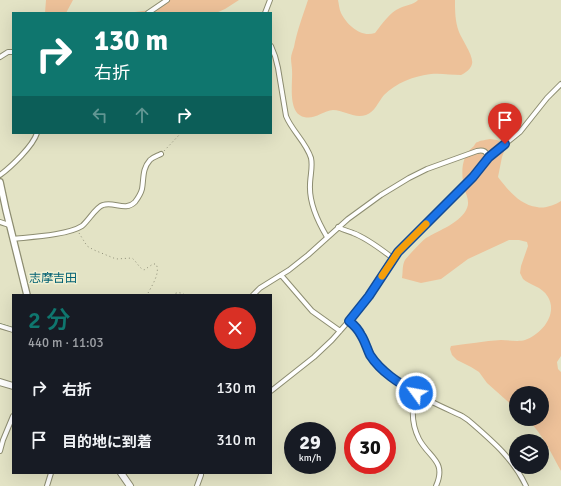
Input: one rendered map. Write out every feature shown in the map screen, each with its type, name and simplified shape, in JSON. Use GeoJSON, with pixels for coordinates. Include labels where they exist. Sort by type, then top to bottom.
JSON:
{"type":"FeatureCollection","features":[{"type":"Feature","properties":{"kind":"main road"},"geometry":{"type":"LineString","coordinates":[[0,182],[27,294]]}},
{"type":"Feature","properties":{"kind":"main road"},"geometry":{"type":"LineString","coordinates":[[0,382],[12,386]]}},
{"type":"Feature","properties":{"kind":"main road"},"geometry":{"type":"LineString","coordinates":[[122,474],[130,486]]}},
{"type":"Feature","properties":{"kind":"street"},"geometry":{"type":"LineString","coordinates":[[149,12],[167,0]]}},
{"type":"Feature","properties":{"kind":"street"},"geometry":{"type":"LineString","coordinates":[[265,12],[270,0]]}},
{"type":"Feature","properties":{"kind":"street"},"geometry":{"type":"LineString","coordinates":[[272,48],[278,68],[286,116],[311,158],[312,173],[310,192],[312,203],[327,237]]}},
{"type":"Feature","properties":{"kind":"street"},"geometry":{"type":"LineString","coordinates":[[0,57],[8,52],[12,52]]}},
{"type":"Feature","properties":{"kind":"street"},"geometry":{"type":"LineString","coordinates":[[272,390],[325,347],[369,296],[398,252],[473,177],[489,157],[520,132],[547,98],[561,84]]}},
{"type":"Feature","properties":{"kind":"street"},"geometry":{"type":"LineString","coordinates":[[0,175],[26,150],[37,134]]}},
{"type":"Feature","properties":{"kind":"street"},"geometry":{"type":"LineString","coordinates":[[254,294],[260,288],[308,255],[348,219],[381,195],[409,178],[428,169],[480,150],[486,152],[489,157]]}},
{"type":"Feature","properties":{"kind":"street"},"geometry":{"type":"LineString","coordinates":[[13,239],[65,232],[77,228],[89,219],[102,205],[107,204],[126,207],[131,205],[135,202],[142,190],[142,178],[145,168],[151,159],[161,154]]}},
{"type":"Feature","properties":{"kind":"street"},"geometry":{"type":"LineString","coordinates":[[0,222],[10,225]]}},
{"type":"Feature","properties":{"kind":"street"},"geometry":{"type":"LineString","coordinates":[[338,227],[342,230],[353,232],[394,259]]}},
{"type":"Feature","properties":{"kind":"street"},"geometry":{"type":"LineString","coordinates":[[281,275],[312,311],[340,331]]}},
{"type":"Feature","properties":{"kind":"street"},"geometry":{"type":"LineString","coordinates":[[349,321],[362,335],[370,355],[381,369],[402,385],[468,420],[505,454],[518,471],[526,486]]}},
{"type":"Feature","properties":{"kind":"street"},"geometry":{"type":"LineString","coordinates":[[0,326],[12,330]]}},
{"type":"Feature","properties":{"kind":"street"},"geometry":{"type":"LineString","coordinates":[[416,393],[414,399],[413,425],[419,439],[437,462],[439,467],[440,474],[436,486]]}},
{"type":"Feature","properties":{"kind":"street"},"geometry":{"type":"LineString","coordinates":[[0,451],[12,418]]}},
{"type":"Feature","properties":{"kind":"street"},"geometry":{"type":"LineString","coordinates":[[47,486],[51,474]]}},
{"type":"Feature","properties":{"kind":"street"},"geometry":{"type":"LineString","coordinates":[[197,486],[201,474]]}},
{"type":"Feature","properties":{"kind":"path"},"geometry":{"type":"LineString","coordinates":[[161,154],[180,134]]}},
{"type":"Feature","properties":{"kind":"path"},"geometry":{"type":"LineString","coordinates":[[77,228],[87,246],[94,250],[116,258],[132,258],[141,269],[144,270],[153,264],[156,264],[158,267],[156,275],[147,294]]}},
{"type":"Feature","properties":{"kind":"shaded area"},"geometry":{"type":"Polygon","coordinates":[[[46,0],[73,0],[67,12],[45,12],[46,0]]]}},
{"type":"Feature","properties":{"kind":"shaded area"},"geometry":{"type":"Polygon","coordinates":[[[167,0],[239,0],[218,12],[135,12],[150,10],[165,4],[167,0]]]}},
{"type":"Feature","properties":{"kind":"shaded area"},"geometry":{"type":"Polygon","coordinates":[[[308,0],[338,0],[340,11],[347,22],[360,32],[370,34],[375,33],[386,19],[396,10],[418,0],[455,0],[458,28],[471,57],[472,64],[468,71],[461,75],[431,74],[418,76],[406,81],[394,87],[384,95],[374,109],[366,115],[357,116],[333,110],[308,118],[304,117],[295,110],[293,104],[291,58],[298,29],[308,0]]]}},
{"type":"Feature","properties":{"kind":"shaded area"},"geometry":{"type":"Polygon","coordinates":[[[490,139],[503,143],[505,149],[498,177],[520,200],[531,206],[540,207],[556,204],[561,201],[561,356],[557,362],[558,369],[561,372],[561,471],[549,448],[549,434],[540,434],[533,426],[549,426],[549,386],[509,386],[509,403],[487,383],[479,372],[457,360],[452,355],[450,349],[451,346],[482,342],[525,340],[537,333],[547,323],[551,310],[551,303],[548,297],[542,290],[523,279],[520,273],[528,246],[527,242],[509,240],[468,259],[441,279],[421,283],[402,278],[406,258],[426,238],[460,218],[467,208],[468,203],[462,176],[464,159],[476,143],[490,139]]]}},
{"type":"Feature","properties":{"kind":"waterway"},"geometry":{"type":"LineString","coordinates":[[0,324],[12,328]]}},
{"type":"Feature","properties":{"kind":"slow traffic"},"geometry":{"type":"LineString","coordinates":[[382,276],[398,252],[426,224]]}},
{"type":"Feature","properties":{"kind":"district","name":"志摩吉田"},"geometry":{"type":"Point","coordinates":[53,278]}},
{"type":"Feature","properties":{"kind":"route"},"geometry":{"type":"LineString","coordinates":[[416,393],[402,385],[381,369],[366,348],[362,335],[349,321],[369,296],[398,252],[473,177],[489,157],[505,144]]}}]}
